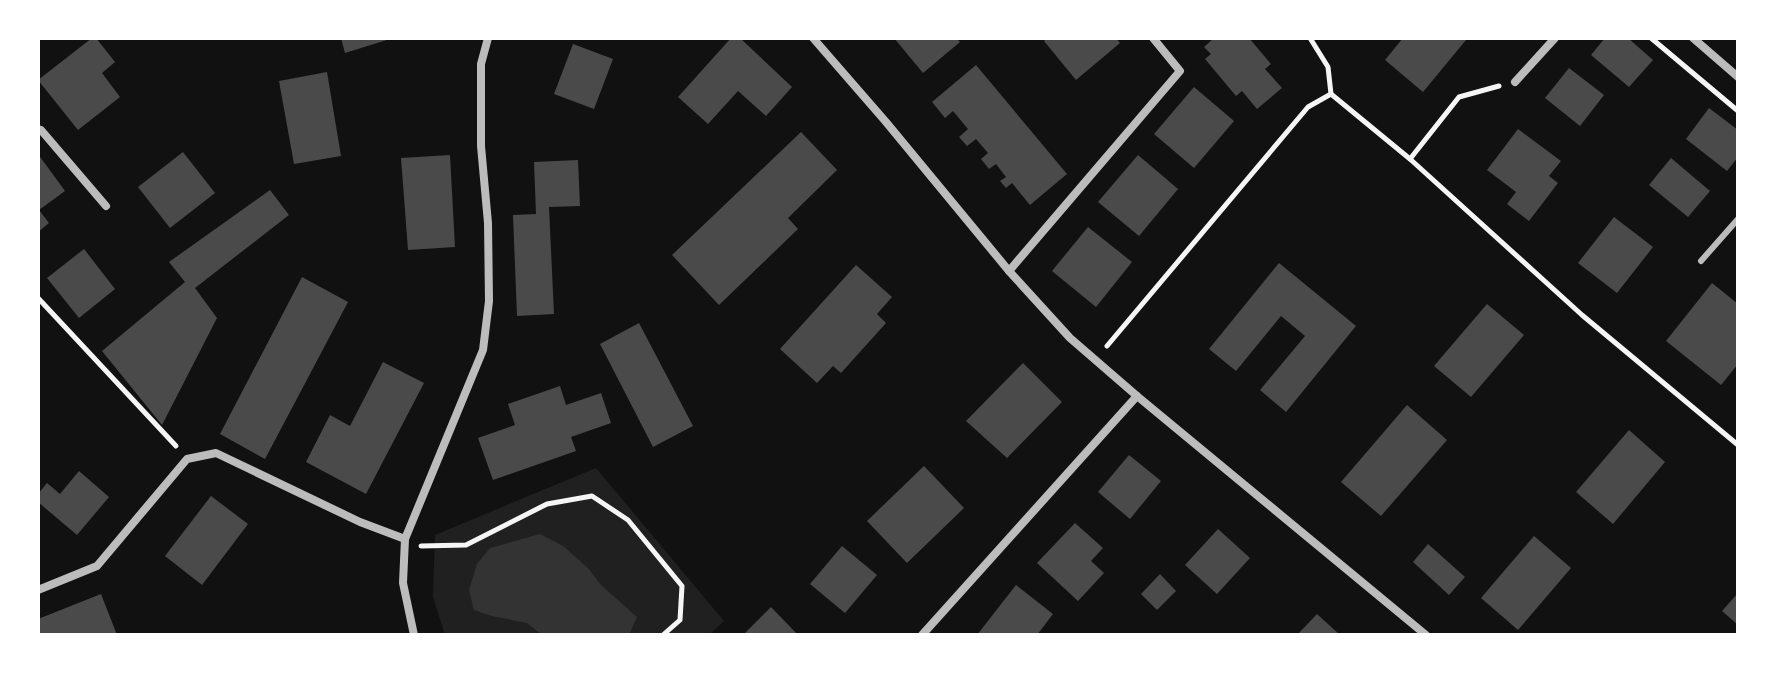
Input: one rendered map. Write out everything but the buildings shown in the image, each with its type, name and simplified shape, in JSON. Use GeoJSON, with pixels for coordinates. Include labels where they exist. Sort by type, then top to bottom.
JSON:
{"type":"FeatureCollection","features":[{"type":"Feature","properties":{"kind":"street"},"geometry":{"type":"LineString","coordinates":[[414,635],[403,583],[405,543],[483,350],[489,301],[488,223],[481,146],[481,64],[488,38]]}},
{"type":"Feature","properties":{"kind":"street"},"geometry":{"type":"LineString","coordinates":[[813,38],[1009,271],[1070,338],[1426,635]]}},
{"type":"Feature","properties":{"kind":"street"},"geometry":{"type":"LineString","coordinates":[[1009,271],[1180,71],[1153,38]]}},
{"type":"Feature","properties":{"kind":"street"},"geometry":{"type":"LineString","coordinates":[[1515,82],[1555,38]]}},
{"type":"Feature","properties":{"kind":"street"},"geometry":{"type":"LineString","coordinates":[[1693,38],[1738,77]]}},
{"type":"Feature","properties":{"kind":"street"},"geometry":{"type":"LineString","coordinates":[[38,129],[106,206]]}},
{"type":"Feature","properties":{"kind":"street"},"geometry":{"type":"LineString","coordinates":[[922,635],[1137,396]]}},
{"type":"Feature","properties":{"kind":"street"},"geometry":{"type":"LineString","coordinates":[[38,590],[97,566],[187,459],[216,453],[405,543]]}},
{"type":"Feature","properties":{"kind":"lane"},"geometry":{"type":"LineString","coordinates":[[1701,261],[1738,219]]}},
{"type":"Feature","properties":{"kind":"path"},"geometry":{"type":"LineString","coordinates":[[1310,38],[1328,67],[1331,94],[1410,159],[1582,315],[1738,445]]}},
{"type":"Feature","properties":{"kind":"path"},"geometry":{"type":"LineString","coordinates":[[1651,38],[1738,111]]}},
{"type":"Feature","properties":{"kind":"path"},"geometry":{"type":"LineString","coordinates":[[1410,159],[1459,97],[1515,82]]}},
{"type":"Feature","properties":{"kind":"path"},"geometry":{"type":"LineString","coordinates":[[1095,360],[1308,107],[1331,94]]}},
{"type":"Feature","properties":{"kind":"path"},"geometry":{"type":"LineString","coordinates":[[38,298],[187,459]]}},
{"type":"Feature","properties":{"kind":"path"},"geometry":{"type":"LineString","coordinates":[[405,543],[466,545],[547,504],[592,496],[628,520],[682,586],[680,620],[663,635]]}},
{"type":"Feature","properties":{"kind":"shaded area"},"geometry":{"type":"Polygon","coordinates":[[[596,468],[724,621],[709,635],[445,635],[433,597],[435,535],[596,468]]]}},
{"type":"Feature","properties":{"kind":"shaded area"},"geometry":{"type":"Polygon","coordinates":[[[540,534],[563,546],[637,617],[629,635],[542,635],[527,623],[474,610],[469,590],[477,564],[490,548],[540,534]]]}}]}
